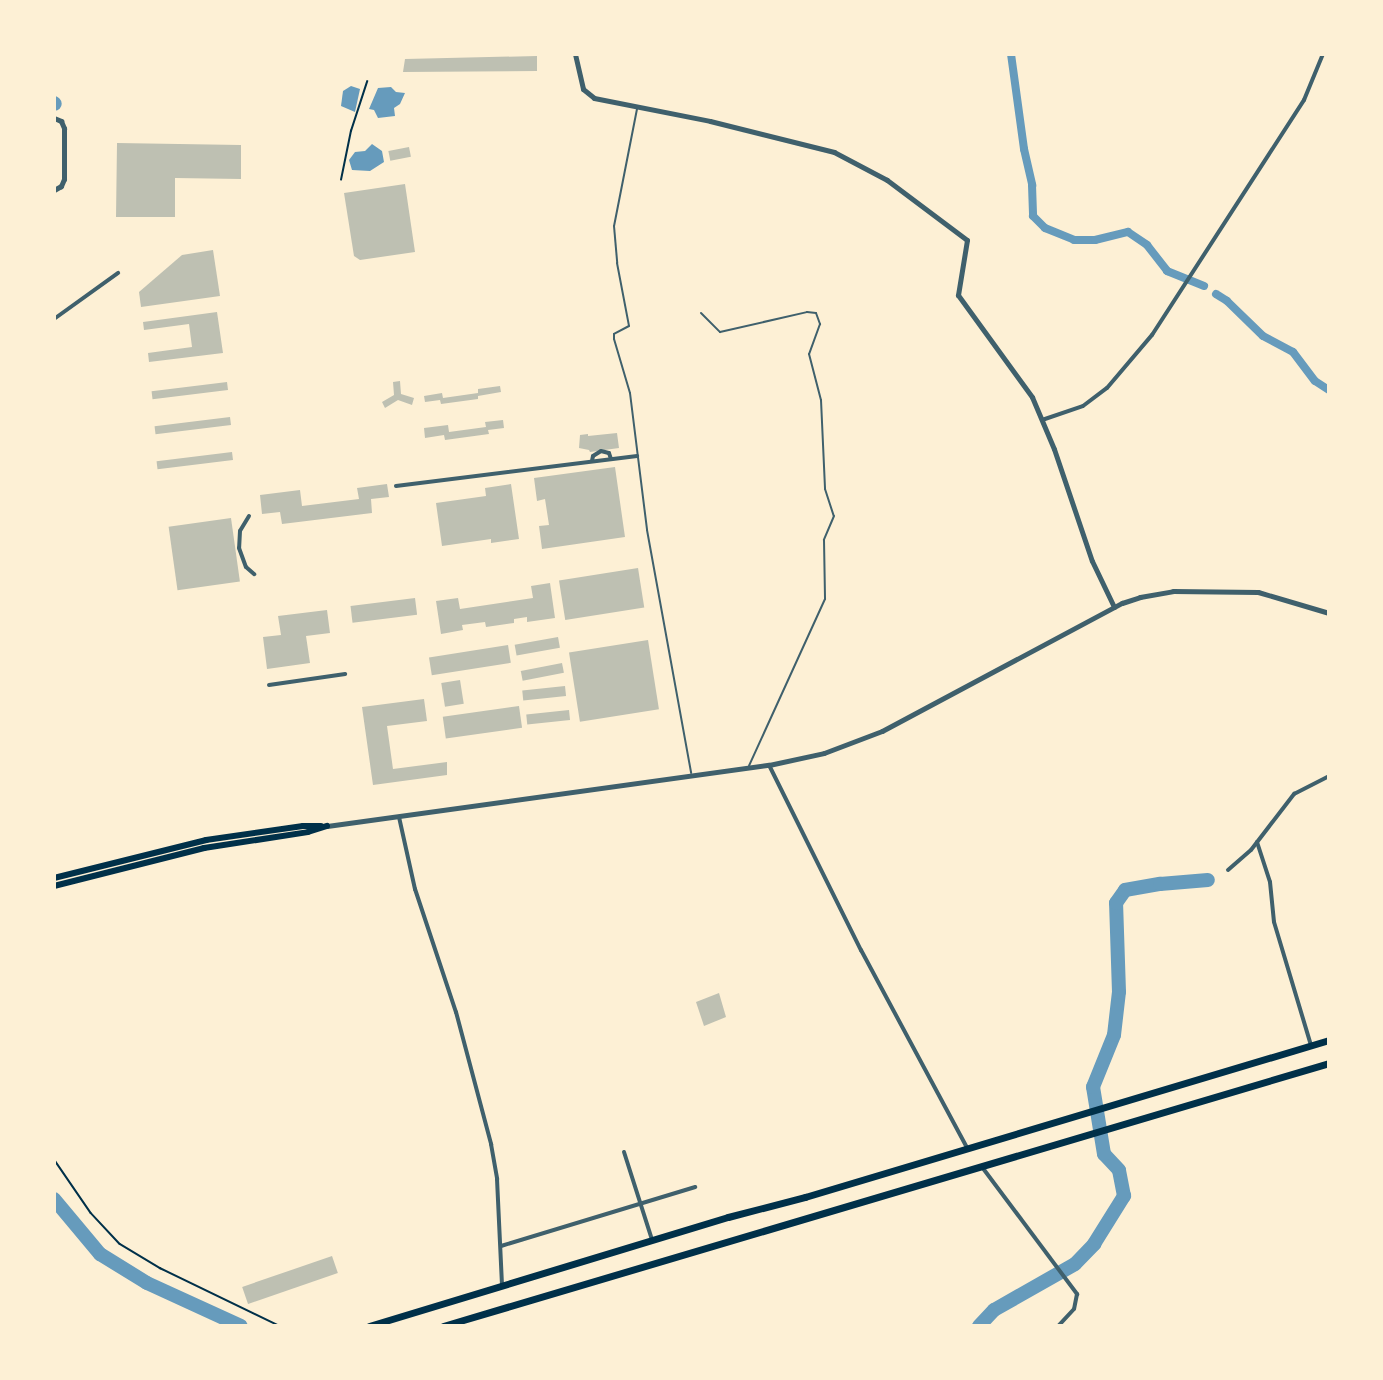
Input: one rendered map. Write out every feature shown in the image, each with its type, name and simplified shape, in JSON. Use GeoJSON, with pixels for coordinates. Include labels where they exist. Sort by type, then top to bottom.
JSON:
{"type":"FeatureCollection","features":[{"type":"Feature","properties":{"kind":"highway"},"geometry":{"type":"LineString","coordinates":[[369,1326],[652,1239],[805,1197],[1329,1040]]}},
{"type":"Feature","properties":{"kind":"highway"},"geometry":{"type":"LineString","coordinates":[[443,1326],[1329,1063]]}},
{"type":"Feature","properties":{"kind":"main road"},"geometry":{"type":"LineString","coordinates":[[54,878],[206,840],[303,826],[327,826]]}},
{"type":"Feature","properties":{"kind":"main road"},"geometry":{"type":"LineString","coordinates":[[54,886],[204,848],[308,832],[327,826]]}},
{"type":"Feature","properties":{"kind":"street"},"geometry":{"type":"LineString","coordinates":[[574,54],[578,77],[586,94],[601,100],[813,146],[848,157],[933,213],[967,240],[958,284],[959,298],[1024,385],[1042,420],[1092,561],[1114,607]]}},
{"type":"Feature","properties":{"kind":"street"},"geometry":{"type":"LineString","coordinates":[[1042,420],[1083,406],[1099,394],[1152,335],[1304,100],[1323,54]]}},
{"type":"Feature","properties":{"kind":"street"},"geometry":{"type":"LineString","coordinates":[[54,118],[61,121],[64,128],[64,179],[61,186],[54,190]]}},
{"type":"Feature","properties":{"kind":"street"},"geometry":{"type":"LineString","coordinates":[[54,319],[118,273]]}},
{"type":"Feature","properties":{"kind":"street"},"geometry":{"type":"LineString","coordinates":[[592,461],[600,451],[609,453],[611,459]]}},
{"type":"Feature","properties":{"kind":"street"},"geometry":{"type":"LineString","coordinates":[[396,486],[637,456]]}},
{"type":"Feature","properties":{"kind":"street"},"geometry":{"type":"LineString","coordinates":[[249,516],[240,531],[239,548],[246,567],[254,574]]}},
{"type":"Feature","properties":{"kind":"street"},"geometry":{"type":"LineString","coordinates":[[327,826],[769,765],[824,753],[882,730],[1114,607],[1158,593],[1241,590],[1275,596],[1329,613]]}},
{"type":"Feature","properties":{"kind":"street"},"geometry":{"type":"LineString","coordinates":[[268,685],[345,674]]}},
{"type":"Feature","properties":{"kind":"street"},"geometry":{"type":"LineString","coordinates":[[769,765],[850,929],[968,1149]]}},
{"type":"Feature","properties":{"kind":"street"},"geometry":{"type":"LineString","coordinates":[[1228,870],[1245,857],[1294,794],[1329,776]]}},
{"type":"Feature","properties":{"kind":"street"},"geometry":{"type":"LineString","coordinates":[[399,817],[415,889],[456,1012],[491,1143],[497,1179],[502,1285]]}},
{"type":"Feature","properties":{"kind":"street"},"geometry":{"type":"LineString","coordinates":[[1257,842],[1270,882],[1274,922],[1311,1045]]}},
{"type":"Feature","properties":{"kind":"street"},"geometry":{"type":"LineString","coordinates":[[624,1152],[652,1239]]}},
{"type":"Feature","properties":{"kind":"street"},"geometry":{"type":"LineString","coordinates":[[981,1167],[1075,1291],[1076,1305],[1058,1326]]}},
{"type":"Feature","properties":{"kind":"street"},"geometry":{"type":"LineString","coordinates":[[501,1246],[695,1187]]}},
{"type":"Feature","properties":{"kind":"lane"},"geometry":{"type":"LineString","coordinates":[[637,106],[614,226],[617,263],[629,326],[614,334],[630,393],[647,530],[692,776]]}},
{"type":"Feature","properties":{"kind":"lane"},"geometry":{"type":"LineString","coordinates":[[701,313],[720,332],[807,312],[816,313],[820,324],[809,354],[821,400],[825,489],[834,516],[824,540],[825,599],[748,768]]}},
{"type":"Feature","properties":{"kind":"path"},"geometry":{"type":"LineString","coordinates":[[341,180],[351,131],[368,82]]}},
{"type":"Feature","properties":{"kind":"path"},"geometry":{"type":"LineString","coordinates":[[54,1159],[91,1213],[120,1244],[160,1268],[280,1326]]}},
{"type":"Feature","properties":{"kind":"water"},"geometry":{"type":"Polygon","coordinates":[[[351,86],[360,89],[355,112],[341,106],[343,91],[351,86]]]}},
{"type":"Feature","properties":{"kind":"water"},"geometry":{"type":"Polygon","coordinates":[[[391,87],[396,92],[405,93],[400,104],[394,108],[395,116],[378,118],[374,110],[369,109],[378,88],[391,87]]]}},
{"type":"Feature","properties":{"kind":"water"},"geometry":{"type":"Polygon","coordinates":[[[372,144],[382,151],[384,162],[370,171],[352,170],[349,160],[355,152],[365,151],[372,144]]]}},
{"type":"Feature","properties":{"kind":"building"},"geometry":{"type":"Polygon","coordinates":[[[537,56],[537,71],[403,72],[405,59],[537,56]]]}},
{"type":"Feature","properties":{"kind":"building"},"geometry":{"type":"Polygon","coordinates":[[[117,143],[241,145],[241,179],[175,178],[175,217],[116,217],[117,143]]]}},
{"type":"Feature","properties":{"kind":"building"},"geometry":{"type":"Polygon","coordinates":[[[409,147],[411,157],[390,161],[388,151],[409,147]]]}},
{"type":"Feature","properties":{"kind":"building"},"geometry":{"type":"Polygon","coordinates":[[[405,184],[415,252],[360,260],[354,256],[344,193],[405,184]]]}},
{"type":"Feature","properties":{"kind":"building"},"geometry":{"type":"Polygon","coordinates":[[[213,250],[220,296],[141,307],[139,292],[182,255],[213,250]]]}},
{"type":"Feature","properties":{"kind":"building"},"geometry":{"type":"Polygon","coordinates":[[[217,312],[223,353],[149,362],[148,353],[192,347],[189,324],[144,330],[143,322],[217,312]]]}},
{"type":"Feature","properties":{"kind":"building"},"geometry":{"type":"Polygon","coordinates":[[[400,381],[401,394],[414,398],[412,405],[398,400],[385,408],[382,402],[394,395],[393,382],[400,381]]]}},
{"type":"Feature","properties":{"kind":"building"},"geometry":{"type":"Polygon","coordinates":[[[227,382],[228,390],[153,399],[152,391],[227,382]]]}},
{"type":"Feature","properties":{"kind":"building"},"geometry":{"type":"Polygon","coordinates":[[[500,386],[501,392],[478,396],[478,399],[441,404],[440,400],[425,402],[424,396],[442,393],[443,398],[478,393],[478,389],[500,386]]]}},
{"type":"Feature","properties":{"kind":"building"},"geometry":{"type":"Polygon","coordinates":[[[230,417],[231,425],[156,434],[155,426],[230,417]]]}},
{"type":"Feature","properties":{"kind":"building"},"geometry":{"type":"Polygon","coordinates":[[[503,420],[504,428],[488,430],[489,434],[445,440],[444,435],[425,438],[424,428],[448,425],[449,432],[486,427],[485,422],[503,420]]]}},
{"type":"Feature","properties":{"kind":"building"},"geometry":{"type":"Polygon","coordinates":[[[617,433],[619,448],[590,452],[579,448],[580,435],[617,433]]]}},
{"type":"Feature","properties":{"kind":"building"},"geometry":{"type":"Polygon","coordinates":[[[232,452],[233,460],[158,469],[157,461],[232,452]]]}},
{"type":"Feature","properties":{"kind":"building"},"geometry":{"type":"Polygon","coordinates":[[[615,467],[625,537],[542,549],[539,526],[549,525],[545,499],[537,501],[534,478],[615,467]]]}},
{"type":"Feature","properties":{"kind":"building"},"geometry":{"type":"Polygon","coordinates":[[[387,484],[389,497],[371,499],[372,513],[282,524],[280,512],[262,514],[260,495],[300,490],[302,506],[359,499],[357,488],[387,484]]]}},
{"type":"Feature","properties":{"kind":"building"},"geometry":{"type":"Polygon","coordinates":[[[511,484],[519,539],[491,543],[491,539],[442,546],[436,503],[486,496],[485,488],[511,484]]]}},
{"type":"Feature","properties":{"kind":"building"},"geometry":{"type":"Polygon","coordinates":[[[231,518],[240,581],[178,590],[169,527],[231,518]]]}},
{"type":"Feature","properties":{"kind":"building"},"geometry":{"type":"Polygon","coordinates":[[[638,568],[644,608],[565,620],[559,581],[638,568]]]}},
{"type":"Feature","properties":{"kind":"building"},"geometry":{"type":"Polygon","coordinates":[[[550,583],[555,618],[527,622],[527,617],[514,619],[514,623],[486,627],[485,622],[462,625],[463,630],[441,634],[436,601],[458,598],[460,609],[533,598],[531,586],[550,583]]]}},
{"type":"Feature","properties":{"kind":"building"},"geometry":{"type":"Polygon","coordinates":[[[415,598],[417,615],[353,623],[350,606],[415,598]]]}},
{"type":"Feature","properties":{"kind":"building"},"geometry":{"type":"Polygon","coordinates":[[[327,610],[330,633],[306,636],[310,663],[267,669],[263,637],[281,635],[278,616],[327,610]]]}},
{"type":"Feature","properties":{"kind":"building"},"geometry":{"type":"Polygon","coordinates":[[[558,637],[560,648],[517,655],[515,645],[558,637]]]}},
{"type":"Feature","properties":{"kind":"building"},"geometry":{"type":"Polygon","coordinates":[[[648,640],[659,709],[580,722],[569,653],[648,640]]]}},
{"type":"Feature","properties":{"kind":"building"},"geometry":{"type":"Polygon","coordinates":[[[508,645],[511,663],[432,675],[429,658],[508,645]]]}},
{"type":"Feature","properties":{"kind":"building"},"geometry":{"type":"Polygon","coordinates":[[[562,663],[564,673],[523,681],[521,671],[562,663]]]}},
{"type":"Feature","properties":{"kind":"building"},"geometry":{"type":"Polygon","coordinates":[[[460,680],[464,704],[445,707],[441,683],[460,680]]]}},
{"type":"Feature","properties":{"kind":"building"},"geometry":{"type":"Polygon","coordinates":[[[565,686],[566,696],[523,700],[522,690],[565,686]]]}},
{"type":"Feature","properties":{"kind":"building"},"geometry":{"type":"Polygon","coordinates":[[[424,699],[427,721],[387,726],[393,769],[447,762],[447,775],[373,785],[362,707],[424,699]]]}},
{"type":"Feature","properties":{"kind":"building"},"geometry":{"type":"Polygon","coordinates":[[[519,706],[522,728],[446,739],[443,717],[519,706]]]}},
{"type":"Feature","properties":{"kind":"building"},"geometry":{"type":"Polygon","coordinates":[[[569,710],[570,720],[527,724],[526,714],[569,710]]]}},
{"type":"Feature","properties":{"kind":"building"},"geometry":{"type":"Polygon","coordinates":[[[719,993],[726,1017],[704,1026],[696,1002],[719,993]]]}},
{"type":"Feature","properties":{"kind":"building"},"geometry":{"type":"Polygon","coordinates":[[[332,1256],[338,1273],[248,1304],[242,1287],[332,1256]]]}},
{"type":"Feature","properties":{"kind":"waterway"},"geometry":{"type":"LineString","coordinates":[[1011,54],[1024,149],[1032,185],[1033,216],[1045,228],[1074,240],[1095,240],[1128,232],[1147,245],[1167,271],[1204,286]]}},
{"type":"Feature","properties":{"kind":"waterway"},"geometry":{"type":"LineString","coordinates":[[1216,294],[1227,301],[1263,336],[1293,352],[1315,381],[1329,390]]}},
{"type":"Feature","properties":{"kind":"waterway"},"geometry":{"type":"LineString","coordinates":[[979,1326],[994,1310],[1075,1264],[1094,1244],[1124,1196],[1119,1170],[1104,1154],[1093,1087],[1114,1035],[1119,992],[1116,903],[1125,890],[1208,880]]}},
{"type":"Feature","properties":{"kind":"waterway"},"geometry":{"type":"LineString","coordinates":[[54,1199],[100,1254],[147,1283],[241,1326]]}}]}
